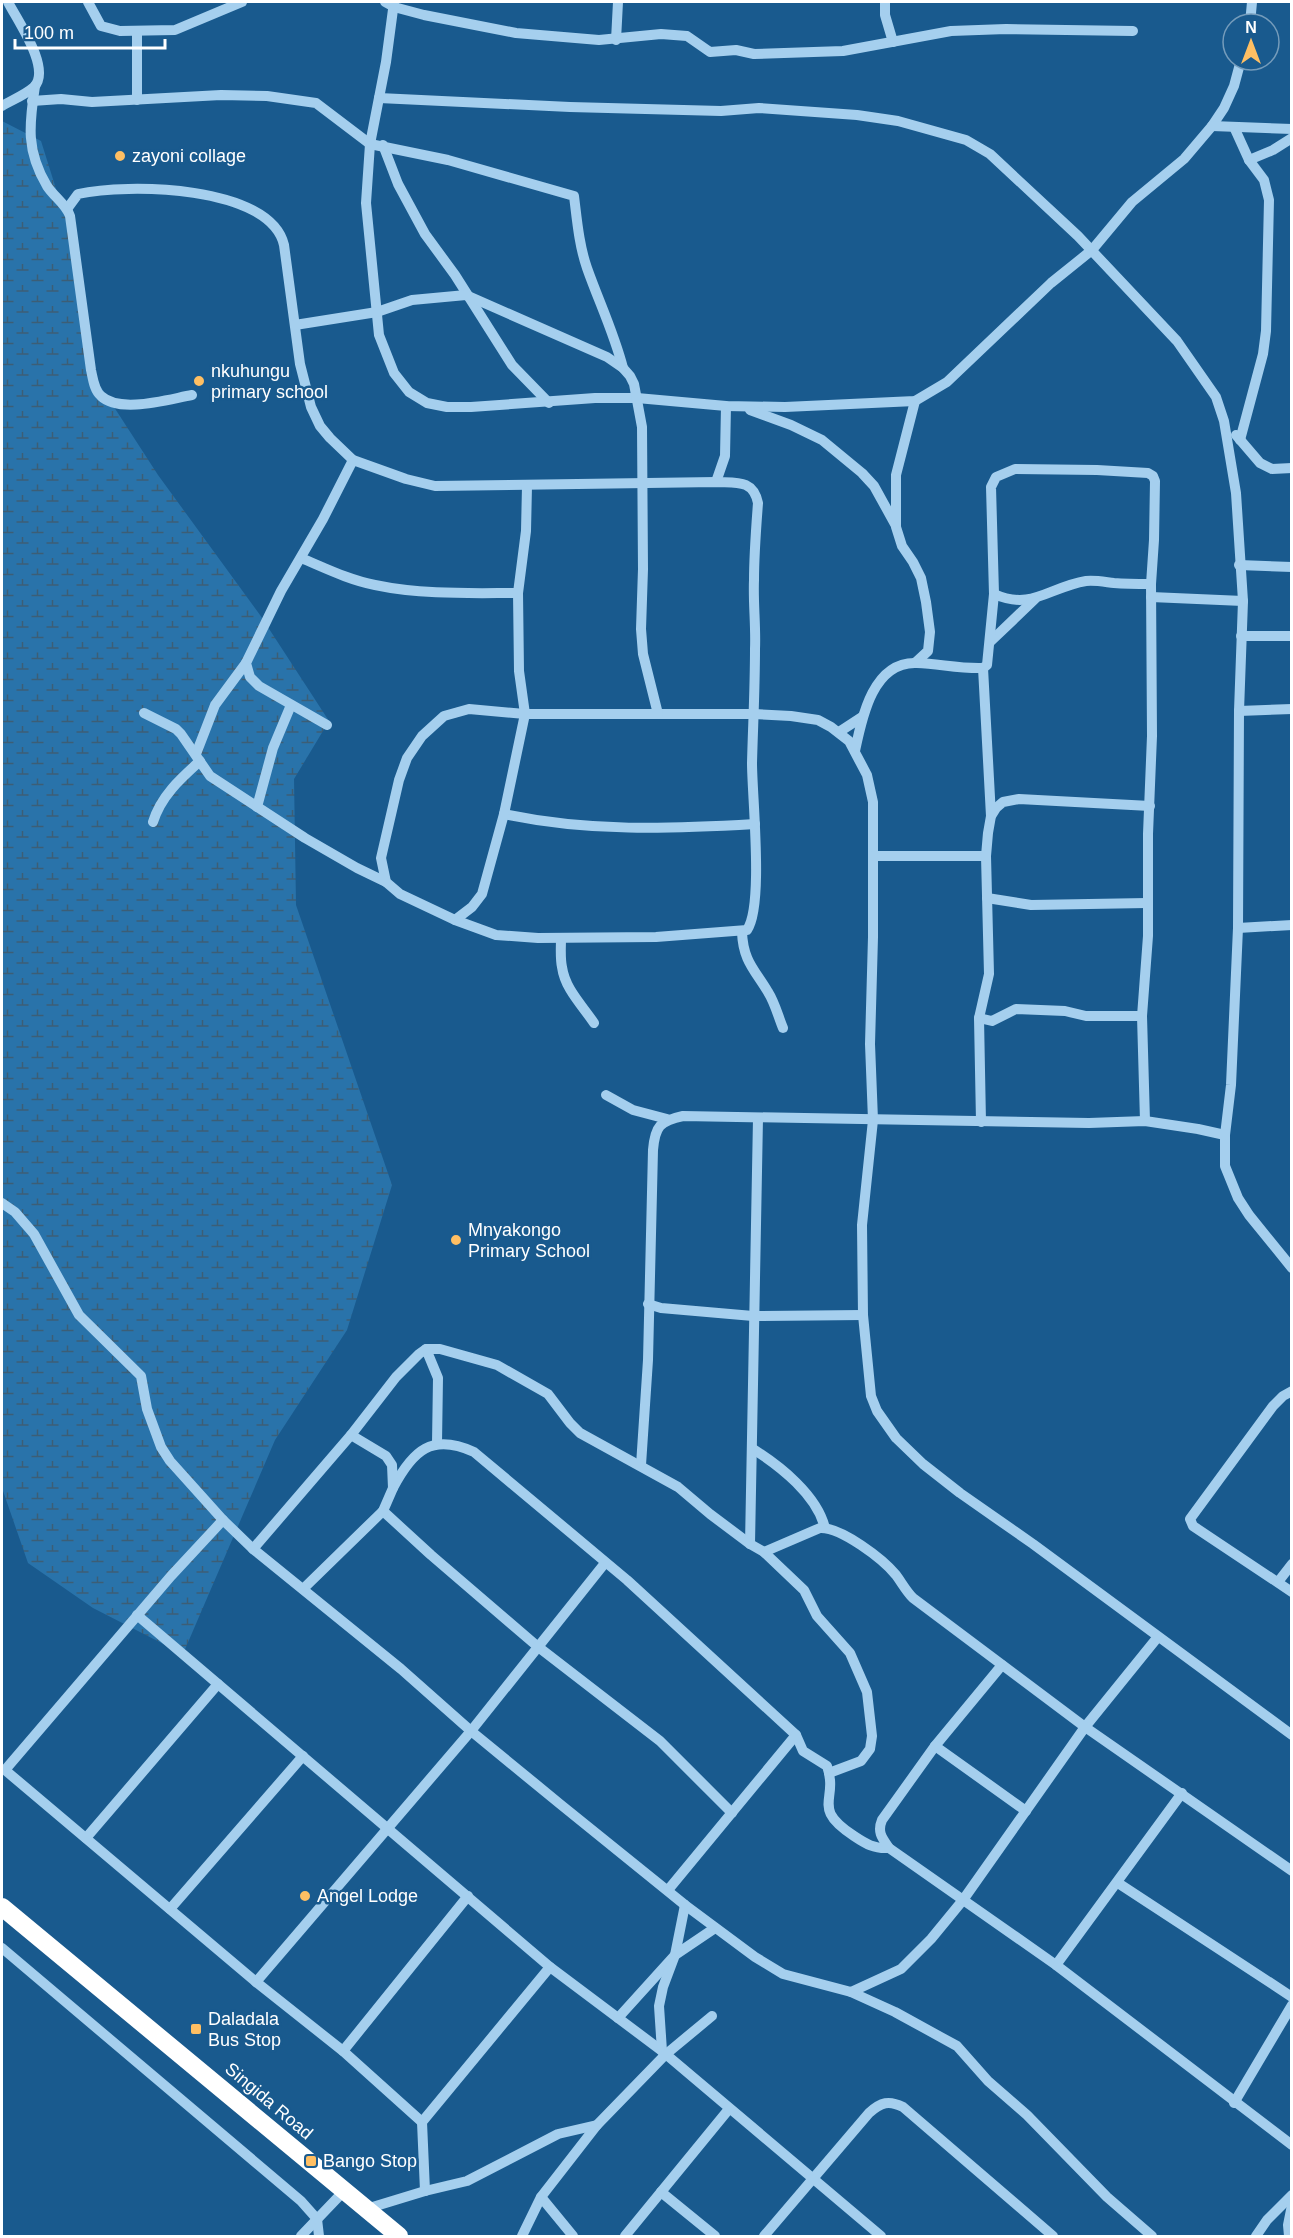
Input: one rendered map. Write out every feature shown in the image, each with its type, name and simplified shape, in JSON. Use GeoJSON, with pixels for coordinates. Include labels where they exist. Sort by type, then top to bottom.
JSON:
{"type":"FeatureCollection","features":[{"type":"Feature","properties":{"kind":"highway","name":"Singida Road"},"geometry":{"type":"LineString","coordinates":[[2,1907],[399,2236]]}},
{"type":"Feature","properties":{"kind":"street"},"geometry":{"type":"LineString","coordinates":[[8,2],[35,51],[38,78],[32,101],[29,131],[37,166],[47,186],[67,209],[93,383],[102,398],[126,406],[192,394]]}},
{"type":"Feature","properties":{"kind":"street"},"geometry":{"type":"LineString","coordinates":[[88,2],[101,26],[120,31],[175,30],[242,2]]}},
{"type":"Feature","properties":{"kind":"street"},"geometry":{"type":"LineString","coordinates":[[616,40],[618,2]]}},
{"type":"Feature","properties":{"kind":"street"},"geometry":{"type":"LineString","coordinates":[[885,2],[885,15],[893,42]]}},
{"type":"Feature","properties":{"kind":"street"},"geometry":{"type":"LineString","coordinates":[[1133,31],[1006,29],[951,31],[843,51],[754,54],[736,50],[710,52],[687,36],[661,34],[599,40],[516,33],[424,15],[391,3],[379,98],[370,144],[366,203],[379,335],[394,374],[409,392],[427,403],[447,407],[549,403],[595,398],[637,398],[726,406],[785,407],[915,401],[947,382],[1051,283],[1092,250],[1132,202],[1184,159],[1212,126],[1234,86],[1238,72]]}},
{"type":"Feature","properties":{"kind":"street"},"geometry":{"type":"LineString","coordinates":[[137,31],[137,100]]}},
{"type":"Feature","properties":{"kind":"street"},"geometry":{"type":"LineString","coordinates":[[2,106],[35,86]]}},
{"type":"Feature","properties":{"kind":"street"},"geometry":{"type":"LineString","coordinates":[[32,101],[62,99],[92,102],[221,95],[267,96],[316,103],[370,144],[448,160],[574,196],[579,238],[587,267],[610,323],[623,368],[634,384],[642,427],[641,484],[644,569],[641,629],[643,654],[658,714]]}},
{"type":"Feature","properties":{"kind":"street"},"geometry":{"type":"LineString","coordinates":[[379,98],[570,108],[721,111],[759,108],[857,115],[898,121],[966,140],[980,146],[1092,250],[1177,341],[1216,397],[1224,421],[1236,493],[1243,601],[1239,711],[1238,928],[1232,1085],[1225,1135],[1225,1166],[1238,1198],[1268,1240],[1290,1262]]}},
{"type":"Feature","properties":{"kind":"street"},"geometry":{"type":"LineString","coordinates":[[1212,126],[1292,129]]}},
{"type":"Feature","properties":{"kind":"street"},"geometry":{"type":"LineString","coordinates":[[1234,127],[1249,160],[1264,180],[1269,200],[1266,331],[1263,354],[1240,440]]}},
{"type":"Feature","properties":{"kind":"street"},"geometry":{"type":"LineString","coordinates":[[1249,160],[1273,150],[1292,138]]}},
{"type":"Feature","properties":{"kind":"street"},"geometry":{"type":"LineString","coordinates":[[383,145],[398,184],[425,234],[455,275],[512,365],[549,403]]}},
{"type":"Feature","properties":{"kind":"street"},"geometry":{"type":"LineString","coordinates":[[67,209],[78,194],[93,190],[166,190],[209,196],[246,205],[274,224],[281,234],[300,363],[311,407],[320,426],[353,460],[406,479],[435,486],[716,482],[746,484],[756,492],[758,503],[754,578],[752,765],[755,824],[754,910],[750,926],[742,932],[656,937],[561,938],[496,935],[455,921],[400,894],[386,882],[336,856],[210,776],[176,729],[144,713]]}},
{"type":"Feature","properties":{"kind":"street"},"geometry":{"type":"LineString","coordinates":[[295,325],[377,312],[412,300],[466,295],[607,357],[623,368]]}},
{"type":"Feature","properties":{"kind":"street"},"geometry":{"type":"LineString","coordinates":[[896,526],[896,475],[915,401]]}},
{"type":"Feature","properties":{"kind":"street"},"geometry":{"type":"LineString","coordinates":[[716,482],[726,456],[726,406]]}},
{"type":"Feature","properties":{"kind":"street"},"geometry":{"type":"LineString","coordinates":[[738,406],[790,424],[822,440],[868,479],[896,526],[902,546],[921,578],[930,643],[928,651],[915,663]]}},
{"type":"Feature","properties":{"kind":"street"},"geometry":{"type":"LineString","coordinates":[[1224,421],[1260,463],[1272,469],[1292,468]]}},
{"type":"Feature","properties":{"kind":"street"},"geometry":{"type":"LineString","coordinates":[[153,822],[159,806],[198,757],[215,705],[246,663],[281,591],[353,460]]}},
{"type":"Feature","properties":{"kind":"street"},"geometry":{"type":"LineString","coordinates":[[981,1122],[979,1018],[988,974],[986,856],[991,816],[983,668],[988,659],[993,594],[991,487],[996,477],[1015,469],[1148,473],[1155,481],[1151,584],[1148,936],[1142,1016],[1145,1121]]}},
{"type":"Feature","properties":{"kind":"street"},"geometry":{"type":"LineString","coordinates":[[455,921],[472,907],[482,894],[504,814],[525,714],[519,671],[518,593],[526,531],[527,486]]}},
{"type":"Feature","properties":{"kind":"street"},"geometry":{"type":"LineString","coordinates":[[301,558],[354,580],[377,586],[439,593],[518,593]]}},
{"type":"Feature","properties":{"kind":"street"},"geometry":{"type":"LineString","coordinates":[[1239,565],[1292,567]]}},
{"type":"Feature","properties":{"kind":"street"},"geometry":{"type":"LineString","coordinates":[[990,642],[1035,599],[1063,586],[1089,580],[1151,584]]}},
{"type":"Feature","properties":{"kind":"street"},"geometry":{"type":"LineString","coordinates":[[993,594],[1008,600],[1035,599]]}},
{"type":"Feature","properties":{"kind":"street"},"geometry":{"type":"LineString","coordinates":[[1151,597],[1243,601]]}},
{"type":"Feature","properties":{"kind":"street"},"geometry":{"type":"LineString","coordinates":[[1241,636],[1292,636]]}},
{"type":"Feature","properties":{"kind":"street"},"geometry":{"type":"LineString","coordinates":[[246,663],[250,677],[259,686],[327,725]]}},
{"type":"Feature","properties":{"kind":"street"},"geometry":{"type":"LineString","coordinates":[[855,751],[862,717],[882,678],[890,671],[915,663],[983,668]]}},
{"type":"Feature","properties":{"kind":"street"},"geometry":{"type":"LineString","coordinates":[[257,807],[273,748],[291,705]]}},
{"type":"Feature","properties":{"kind":"street"},"geometry":{"type":"LineString","coordinates":[[386,882],[381,867],[381,858],[399,780],[407,759],[422,736],[444,716],[469,709],[525,714],[754,714],[818,720],[840,732],[855,751],[867,775],[873,802],[870,1044],[873,1120],[862,1225],[863,1316],[871,1396],[877,1411],[896,1438],[923,1464],[960,1493],[1292,1735]]}},
{"type":"Feature","properties":{"kind":"street"},"geometry":{"type":"LineString","coordinates":[[1239,711],[1292,709]]}},
{"type":"Feature","properties":{"kind":"street"},"geometry":{"type":"LineString","coordinates":[[840,732],[862,717]]}},
{"type":"Feature","properties":{"kind":"street"},"geometry":{"type":"LineString","coordinates":[[991,816],[1003,802],[1019,799],[1150,806]]}},
{"type":"Feature","properties":{"kind":"street"},"geometry":{"type":"LineString","coordinates":[[504,814],[581,826],[683,828],[755,824]]}},
{"type":"Feature","properties":{"kind":"street"},"geometry":{"type":"LineString","coordinates":[[874,856],[986,856]]}},
{"type":"Feature","properties":{"kind":"street"},"geometry":{"type":"LineString","coordinates":[[987,898],[1030,905],[1147,903]]}},
{"type":"Feature","properties":{"kind":"street"},"geometry":{"type":"LineString","coordinates":[[1238,928],[1292,925]]}},
{"type":"Feature","properties":{"kind":"street"},"geometry":{"type":"LineString","coordinates":[[742,932],[742,943],[748,963],[771,998],[783,1028]]}},
{"type":"Feature","properties":{"kind":"street"},"geometry":{"type":"LineString","coordinates":[[561,938],[564,976],[594,1023]]}},
{"type":"Feature","properties":{"kind":"street"},"geometry":{"type":"LineString","coordinates":[[979,1018],[992,1021],[1016,1009],[1065,1011],[1086,1016],[1142,1016]]}},
{"type":"Feature","properties":{"kind":"street"},"geometry":{"type":"LineString","coordinates":[[606,1095],[633,1110],[667,1119],[683,1116],[1089,1124],[1145,1121],[1179,1125],[1225,1135]]}},
{"type":"Feature","properties":{"kind":"street"},"geometry":{"type":"LineString","coordinates":[[750,1544],[758,1118]]}},
{"type":"Feature","properties":{"kind":"street"},"geometry":{"type":"LineString","coordinates":[[641,1465],[648,1360],[654,1138],[658,1127],[667,1119]]}},
{"type":"Feature","properties":{"kind":"street"},"geometry":{"type":"LineString","coordinates":[[2,1203],[15,1212],[34,1234],[79,1316],[141,1376],[147,1409],[161,1447],[170,1461],[223,1520],[253,1549],[401,1669],[471,1731],[685,1905],[754,1957],[783,1974],[851,1992],[895,2012],[957,2046],[988,2081],[1027,2115],[1107,2197],[1152,2236]]}},
{"type":"Feature","properties":{"kind":"street"},"geometry":{"type":"LineString","coordinates":[[648,1304],[661,1308],[753,1316],[863,1316]]}},
{"type":"Feature","properties":{"kind":"street"},"geometry":{"type":"LineString","coordinates":[[253,1549],[351,1435],[396,1377],[419,1354],[426,1349],[440,1349],[497,1365],[548,1394],[580,1432],[678,1487],[750,1544],[764,1552],[804,1590],[817,1616],[850,1653],[867,1692],[872,1736],[870,1749],[861,1761],[829,1773]]}},
{"type":"Feature","properties":{"kind":"street"},"geometry":{"type":"LineString","coordinates":[[426,1349],[438,1378],[437,1443]]}},
{"type":"Feature","properties":{"kind":"street"},"geometry":{"type":"LineString","coordinates":[[1292,1391],[1273,1406],[1190,1519],[1193,1526],[1292,1592]]}},
{"type":"Feature","properties":{"kind":"street"},"geometry":{"type":"LineString","coordinates":[[351,1435],[386,1456],[392,1465],[393,1488]]}},
{"type":"Feature","properties":{"kind":"street"},"geometry":{"type":"LineString","coordinates":[[303,1589],[383,1511],[400,1474],[415,1456],[430,1445],[437,1443],[462,1447],[474,1452],[627,1580],[795,1735],[803,1751],[827,1767],[829,1773],[828,1807],[836,1824],[869,1846],[889,1848]]}},
{"type":"Feature","properties":{"kind":"street"},"geometry":{"type":"LineString","coordinates":[[753,1449],[777,1464],[819,1509],[825,1528]]}},
{"type":"Feature","properties":{"kind":"street"},"geometry":{"type":"LineString","coordinates":[[383,1511],[537,1646],[660,1741],[732,1813]]}},
{"type":"Feature","properties":{"kind":"street"},"geometry":{"type":"LineString","coordinates":[[223,1520],[137,1615],[5,1770],[256,1982],[343,2051],[422,2122]]}},
{"type":"Feature","properties":{"kind":"street"},"geometry":{"type":"LineString","coordinates":[[764,1552],[825,1528],[852,1540],[882,1560],[913,1598],[1002,1665],[1085,1727],[1292,1871]]}},
{"type":"Feature","properties":{"kind":"street"},"geometry":{"type":"LineString","coordinates":[[256,1982],[471,1731],[606,1563]]}},
{"type":"Feature","properties":{"kind":"street"},"geometry":{"type":"LineString","coordinates":[[1278,1582],[1292,1564]]}},
{"type":"Feature","properties":{"kind":"street"},"geometry":{"type":"LineString","coordinates":[[137,1615],[550,1967],[663,2053],[881,2236]]}},
{"type":"Feature","properties":{"kind":"street"},"geometry":{"type":"LineString","coordinates":[[851,1992],[901,1969],[931,1939],[963,1900],[1085,1727],[1157,1638]]}},
{"type":"Feature","properties":{"kind":"street"},"geometry":{"type":"LineString","coordinates":[[1002,1665],[935,1746],[882,1820],[879,1827],[880,1834],[889,1848],[1056,1965],[1292,2145]]}},
{"type":"Feature","properties":{"kind":"street"},"geometry":{"type":"LineString","coordinates":[[86,1838],[218,1684]]}},
{"type":"Feature","properties":{"kind":"street"},"geometry":{"type":"LineString","coordinates":[[668,1890],[795,1735]]}},
{"type":"Feature","properties":{"kind":"street"},"geometry":{"type":"LineString","coordinates":[[935,1746],[1026,1811]]}},
{"type":"Feature","properties":{"kind":"street"},"geometry":{"type":"LineString","coordinates":[[170,1909],[303,1756]]}},
{"type":"Feature","properties":{"kind":"street"},"geometry":{"type":"LineString","coordinates":[[1056,1965],[1182,1793]]}},
{"type":"Feature","properties":{"kind":"street"},"geometry":{"type":"LineString","coordinates":[[1118,1882],[1292,1997]]}},
{"type":"Feature","properties":{"kind":"street"},"geometry":{"type":"LineString","coordinates":[[343,2051],[468,1896]]}},
{"type":"Feature","properties":{"kind":"street"},"geometry":{"type":"LineString","coordinates":[[663,2053],[659,2006],[663,1987],[675,1955],[685,1905]]}},
{"type":"Feature","properties":{"kind":"street"},"geometry":{"type":"LineString","coordinates":[[618,2018],[675,1955],[715,1928]]}},
{"type":"Feature","properties":{"kind":"street"},"geometry":{"type":"LineString","coordinates":[[2,1948],[302,2201],[317,2219],[319,2236]]}},
{"type":"Feature","properties":{"kind":"street"},"geometry":{"type":"LineString","coordinates":[[425,2191],[422,2122],[550,1967]]}},
{"type":"Feature","properties":{"kind":"street"},"geometry":{"type":"LineString","coordinates":[[1234,2103],[1292,2005]]}},
{"type":"Feature","properties":{"kind":"street"},"geometry":{"type":"LineString","coordinates":[[522,2236],[541,2197],[597,2125],[663,2053],[712,2016]]}},
{"type":"Feature","properties":{"kind":"street"},"geometry":{"type":"LineString","coordinates":[[764,2236],[869,2113],[877,2105],[885,2102],[903,2107],[1053,2236]]}},
{"type":"Feature","properties":{"kind":"street"},"geometry":{"type":"LineString","coordinates":[[625,2236],[729,2109]]}},
{"type":"Feature","properties":{"kind":"street"},"geometry":{"type":"LineString","coordinates":[[366,2209],[467,2181],[558,2134],[597,2125]]}},
{"type":"Feature","properties":{"kind":"street"},"geometry":{"type":"LineString","coordinates":[[301,2236],[344,2191]]}},
{"type":"Feature","properties":{"kind":"street"},"geometry":{"type":"LineString","coordinates":[[661,2192],[715,2236]]}},
{"type":"Feature","properties":{"kind":"street"},"geometry":{"type":"LineString","coordinates":[[1256,2236],[1267,2220],[1292,2195]]}},
{"type":"Feature","properties":{"kind":"street"},"geometry":{"type":"LineString","coordinates":[[541,2197],[573,2236]]}},
{"type":"Feature","properties":{"kind":"street"},"geometry":{"type":"LineString","coordinates":[[1289,2236],[1288,2225],[1292,2205]]}},
{"type":"Feature","properties":{"kind":"green space"},"geometry":{"type":"Polygon","coordinates":[[[2,121],[41,141],[78,259],[90,370],[158,475],[260,615],[329,721],[294,779],[296,905],[392,1185],[347,1330],[275,1440],[183,1654],[93,1608],[28,1563],[2,1488],[2,121]]]}},
{"type":"Feature","properties":{"kind":"place","name":"zayoni collage"},"geometry":{"type":"Point","coordinates":[120,156]}},
{"type":"Feature","properties":{"kind":"place","name":"nkuhungu primary school"},"geometry":{"type":"Point","coordinates":[199,381]}},
{"type":"Feature","properties":{"kind":"place","name":"Mnyakongo Primary School"},"geometry":{"type":"Point","coordinates":[456,1240]}},
{"type":"Feature","properties":{"kind":"place","name":"Angel Lodge"},"geometry":{"type":"Point","coordinates":[305,1896]}},
{"type":"Feature","properties":{"kind":"place","name":"Daladala Bus Stop"},"geometry":{"type":"Point","coordinates":[196,2029]}},
{"type":"Feature","properties":{"kind":"place","name":"Bango Stop"},"geometry":{"type":"Point","coordinates":[311,2161]}}]}
